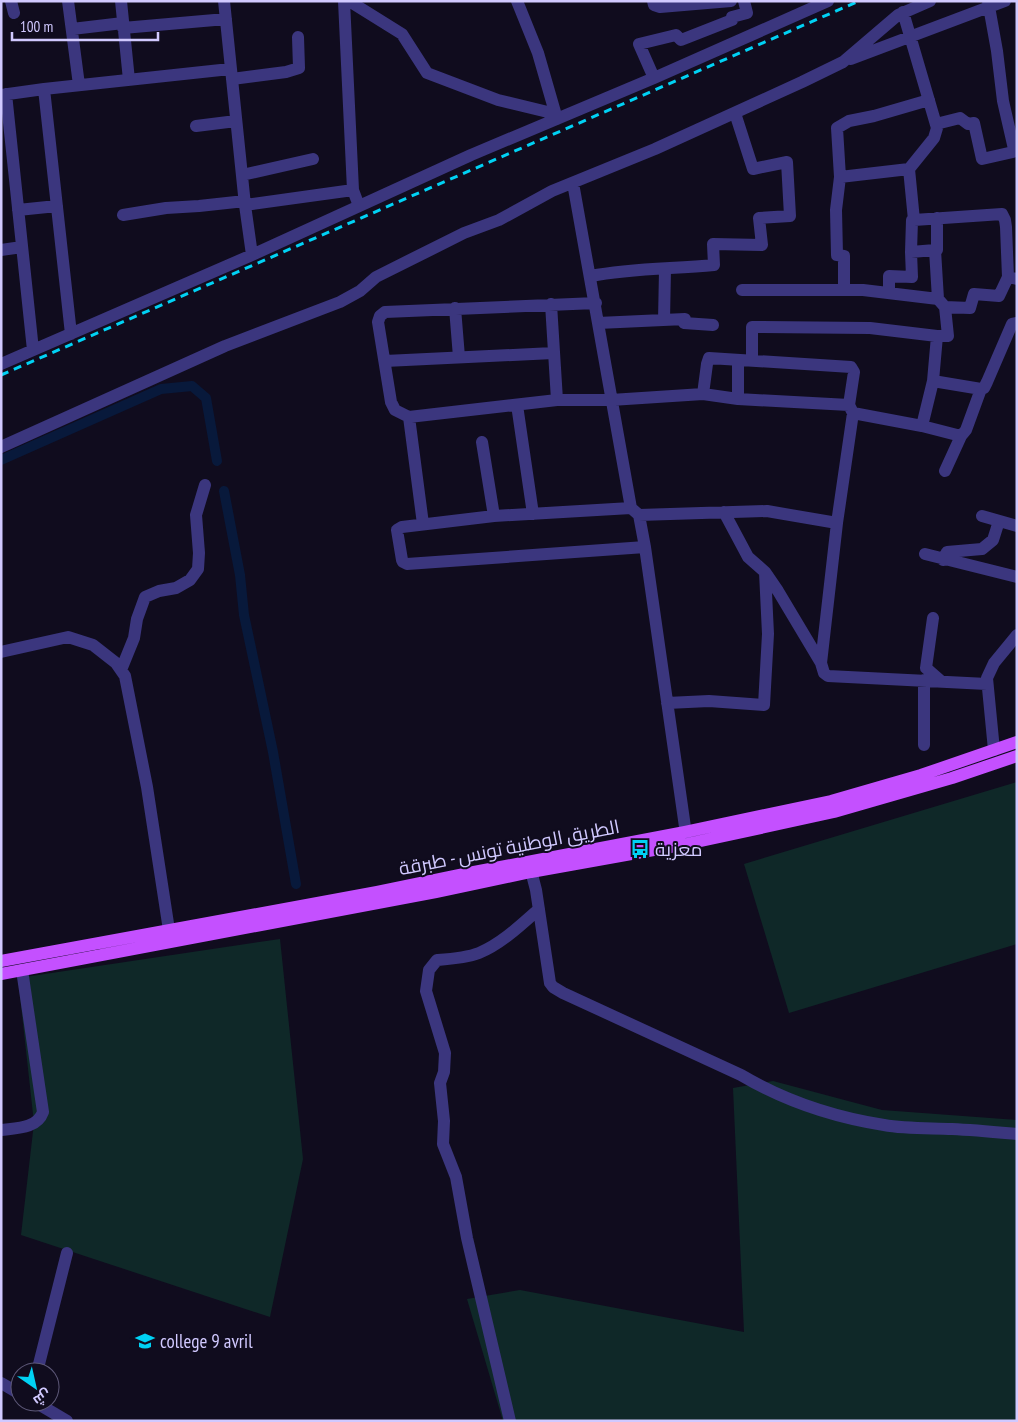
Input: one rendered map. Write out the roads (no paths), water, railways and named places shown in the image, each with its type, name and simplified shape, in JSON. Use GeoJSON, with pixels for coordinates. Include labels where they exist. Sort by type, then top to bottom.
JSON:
{"type":"FeatureCollection","features":[{"type":"Feature","properties":{"kind":"main road","name":"الطريق الوطنية تونس - طبرقة"},"geometry":{"type":"LineString","coordinates":[[686,838],[831,801],[921,775],[1017,742]]}},
{"type":"Feature","properties":{"kind":"main road","name":"الطريق الوطنية تونس - طبرقة"},"geometry":{"type":"LineString","coordinates":[[1,961],[377,892],[834,812],[952,778],[1017,756]]}},
{"type":"Feature","properties":{"kind":"main road","name":"الطريق الوطنية تونس - طبرقة"},"geometry":{"type":"LineString","coordinates":[[1,974],[436,892],[530,866]]}},
{"type":"Feature","properties":{"kind":"street"},"geometry":{"type":"LineString","coordinates":[[68,1],[79,85]]}},
{"type":"Feature","properties":{"kind":"street"},"geometry":{"type":"LineString","coordinates":[[121,1],[129,80]]}},
{"type":"Feature","properties":{"kind":"street"},"geometry":{"type":"LineString","coordinates":[[224,1],[252,255]]}},
{"type":"Feature","properties":{"kind":"street"},"geometry":{"type":"LineString","coordinates":[[344,1],[353,190],[360,206]]}},
{"type":"Feature","properties":{"kind":"street"},"geometry":{"type":"LineString","coordinates":[[349,1],[402,34],[428,73],[498,100],[556,116]]}},
{"type":"Feature","properties":{"kind":"street"},"geometry":{"type":"LineString","coordinates":[[517,1],[538,53],[556,116]]}},
{"type":"Feature","properties":{"kind":"street"},"geometry":{"type":"LineString","coordinates":[[653,1],[654,5],[660,6],[729,1]]}},
{"type":"Feature","properties":{"kind":"street"},"geometry":{"type":"LineString","coordinates":[[654,78],[639,44],[676,35],[681,40],[732,20],[732,17],[747,13],[744,1]]}},
{"type":"Feature","properties":{"kind":"street"},"geometry":{"type":"LineString","coordinates":[[1,364],[252,255],[556,116],[654,78],[810,5],[828,1]]}},
{"type":"Feature","properties":{"kind":"street"},"geometry":{"type":"LineString","coordinates":[[843,62],[881,28],[903,12],[930,1]]}},
{"type":"Feature","properties":{"kind":"street"},"geometry":{"type":"LineString","coordinates":[[1,447],[225,346],[340,302],[384,272],[464,233],[499,220],[552,191],[735,113],[843,62],[988,5],[1005,1]]}},
{"type":"Feature","properties":{"kind":"street"},"geometry":{"type":"LineString","coordinates":[[936,124],[960,118],[968,124],[974,124],[982,159],[1013,152],[1014,148],[1003,102],[997,51],[988,5]]}},
{"type":"Feature","properties":{"kind":"street"},"geometry":{"type":"LineString","coordinates":[[889,293],[889,276],[912,277],[912,220],[914,220],[909,170],[934,138],[937,128],[903,12]]}},
{"type":"Feature","properties":{"kind":"street"},"geometry":{"type":"LineString","coordinates":[[72,30],[226,19]]}},
{"type":"Feature","properties":{"kind":"street"},"geometry":{"type":"LineString","coordinates":[[33,350],[4,95],[129,80],[286,72],[299,68],[298,37]]}},
{"type":"Feature","properties":{"kind":"street"},"geometry":{"type":"LineString","coordinates":[[44,89],[71,334]]}},
{"type":"Feature","properties":{"kind":"street"},"geometry":{"type":"LineString","coordinates":[[844,290],[844,256],[836,255],[836,210],[840,177],[837,128],[849,121],[874,116],[929,100]]}},
{"type":"Feature","properties":{"kind":"street"},"geometry":{"type":"LineString","coordinates":[[591,276],[614,272],[665,270],[714,265],[713,244],[762,245],[759,218],[790,216],[787,162],[753,169],[735,113]]}},
{"type":"Feature","properties":{"kind":"street"},"geometry":{"type":"LineString","coordinates":[[196,126],[236,121]]}},
{"type":"Feature","properties":{"kind":"street"},"geometry":{"type":"LineString","coordinates":[[242,175],[313,159]]}},
{"type":"Feature","properties":{"kind":"street"},"geometry":{"type":"LineString","coordinates":[[840,177],[909,170]]}},
{"type":"Feature","properties":{"kind":"street"},"geometry":{"type":"LineString","coordinates":[[573,183],[596,303],[611,400],[635,511],[645,547],[686,838]]}},
{"type":"Feature","properties":{"kind":"street"},"geometry":{"type":"LineString","coordinates":[[123,215],[166,208],[245,203],[353,190]]}},
{"type":"Feature","properties":{"kind":"street"},"geometry":{"type":"LineString","coordinates":[[18,210],[57,206]]}},
{"type":"Feature","properties":{"kind":"street"},"geometry":{"type":"LineString","coordinates":[[742,290],[863,290],[970,308],[974,294],[999,296],[1012,278],[1005,220],[1002,214],[914,220]]}},
{"type":"Feature","properties":{"kind":"street"},"geometry":{"type":"LineString","coordinates":[[911,252],[938,250],[936,218]]}},
{"type":"Feature","properties":{"kind":"street"},"geometry":{"type":"LineString","coordinates":[[1,250],[22,247]]}},
{"type":"Feature","properties":{"kind":"street"},"geometry":{"type":"LineString","coordinates":[[752,361],[752,327],[870,328],[948,336],[935,250]]}},
{"type":"Feature","properties":{"kind":"street"},"geometry":{"type":"LineString","coordinates":[[664,320],[665,270]]}},
{"type":"Feature","properties":{"kind":"street"},"geometry":{"type":"LineString","coordinates":[[596,303],[385,312],[380,316],[378,322],[391,402],[395,410],[409,417],[557,400],[611,400],[703,394],[851,409],[961,436]]}},
{"type":"Feature","properties":{"kind":"street"},"geometry":{"type":"LineString","coordinates":[[551,304],[557,400]]}},
{"type":"Feature","properties":{"kind":"street"},"geometry":{"type":"LineString","coordinates":[[455,308],[459,357]]}},
{"type":"Feature","properties":{"kind":"street"},"geometry":{"type":"LineString","coordinates":[[598,323],[685,319],[684,322],[713,325]]}},
{"type":"Feature","properties":{"kind":"street"},"geometry":{"type":"LineString","coordinates":[[944,471],[961,436],[966,430],[981,388],[984,388],[987,382],[1012,324],[1017,323]]}},
{"type":"Feature","properties":{"kind":"street"},"geometry":{"type":"LineString","coordinates":[[922,426],[933,381],[937,336]]}},
{"type":"Feature","properties":{"kind":"street"},"geometry":{"type":"LineString","coordinates":[[385,361],[553,353]]}},
{"type":"Feature","properties":{"kind":"street"},"geometry":{"type":"LineString","coordinates":[[703,394],[709,358],[851,367],[854,372],[821,663]]}},
{"type":"Feature","properties":{"kind":"street"},"geometry":{"type":"LineString","coordinates":[[738,361],[738,399]]}},
{"type":"Feature","properties":{"kind":"street"},"geometry":{"type":"LineString","coordinates":[[933,381],[981,388]]}},
{"type":"Feature","properties":{"kind":"street"},"geometry":{"type":"LineString","coordinates":[[517,405],[533,514]]}},
{"type":"Feature","properties":{"kind":"street"},"geometry":{"type":"LineString","coordinates":[[409,417],[423,524]]}},
{"type":"Feature","properties":{"kind":"street"},"geometry":{"type":"LineString","coordinates":[[482,442],[494,516]]}},
{"type":"Feature","properties":{"kind":"street"},"geometry":{"type":"LineString","coordinates":[[121,670],[134,638],[145,597],[159,591],[176,588],[190,580],[198,569],[199,553],[196,515],[205,485]]}},
{"type":"Feature","properties":{"kind":"street"},"geometry":{"type":"LineString","coordinates":[[645,547],[405,564],[402,560],[397,530],[402,527],[494,516],[635,511],[767,511],[837,523]]}},
{"type":"Feature","properties":{"kind":"street"},"geometry":{"type":"LineString","coordinates":[[724,512],[748,557],[765,572],[778,591],[821,663],[824,673],[828,676],[987,684]]}},
{"type":"Feature","properties":{"kind":"street"},"geometry":{"type":"LineString","coordinates":[[982,516],[1017,526]]}},
{"type":"Feature","properties":{"kind":"street"},"geometry":{"type":"LineString","coordinates":[[943,560],[947,552],[982,549],[994,540],[999,521]]}},
{"type":"Feature","properties":{"kind":"street"},"geometry":{"type":"LineString","coordinates":[[925,554],[1017,577]]}},
{"type":"Feature","properties":{"kind":"street"},"geometry":{"type":"LineString","coordinates":[[667,704],[709,701],[764,705],[768,634],[765,572]]}},
{"type":"Feature","properties":{"kind":"street"},"geometry":{"type":"LineString","coordinates":[[933,618],[926,668],[942,682]]}},
{"type":"Feature","properties":{"kind":"street"},"geometry":{"type":"LineString","coordinates":[[994,750],[987,678],[994,663],[1017,635]]}},
{"type":"Feature","properties":{"kind":"street"},"geometry":{"type":"LineString","coordinates":[[1,652],[68,637],[93,645],[116,663],[125,676],[147,787],[169,930]]}},
{"type":"Feature","properties":{"kind":"street"},"geometry":{"type":"LineString","coordinates":[[924,680],[924,745]]}},
{"type":"Feature","properties":{"kind":"street"},"geometry":{"type":"LineString","coordinates":[[530,866],[539,909],[550,983],[553,987],[742,1074],[767,1090],[800,1104],[834,1115],[885,1126],[1017,1134]]}},
{"type":"Feature","properties":{"kind":"street"},"geometry":{"type":"LineString","coordinates":[[510,1421],[467,1238],[456,1177],[443,1144],[444,1121],[440,1083],[444,1072],[445,1054],[426,991],[429,970],[437,960],[463,957],[480,952],[497,942],[539,909]]}},
{"type":"Feature","properties":{"kind":"street"},"geometry":{"type":"LineString","coordinates":[[1,1130],[34,1124],[41,1117],[42,1112],[22,970]]}},
{"type":"Feature","properties":{"kind":"street"},"geometry":{"type":"LineString","coordinates":[[39,1362],[67,1253]]}},
{"type":"Feature","properties":{"kind":"street"},"geometry":{"type":"LineString","coordinates":[[52,1412],[67,1421]]}},
{"type":"Feature","properties":{"kind":"waterway"},"geometry":{"type":"LineString","coordinates":[[1,460],[161,389],[192,386],[206,398],[217,461]]}},
{"type":"Feature","properties":{"kind":"waterway"},"geometry":{"type":"LineString","coordinates":[[224,491],[240,575],[244,615],[273,752],[296,884]]}},
{"type":"Feature","properties":{"kind":"railway"},"geometry":{"type":"LineString","coordinates":[[1,375],[859,1]]}},
{"type":"Feature","properties":{"kind":"place","name":"معزية"},"geometry":{"type":"Point","coordinates":[640,849]}},
{"type":"Feature","properties":{"kind":"place","name":"college 9 avril"},"geometry":{"type":"Point","coordinates":[145,1341]}}]}
